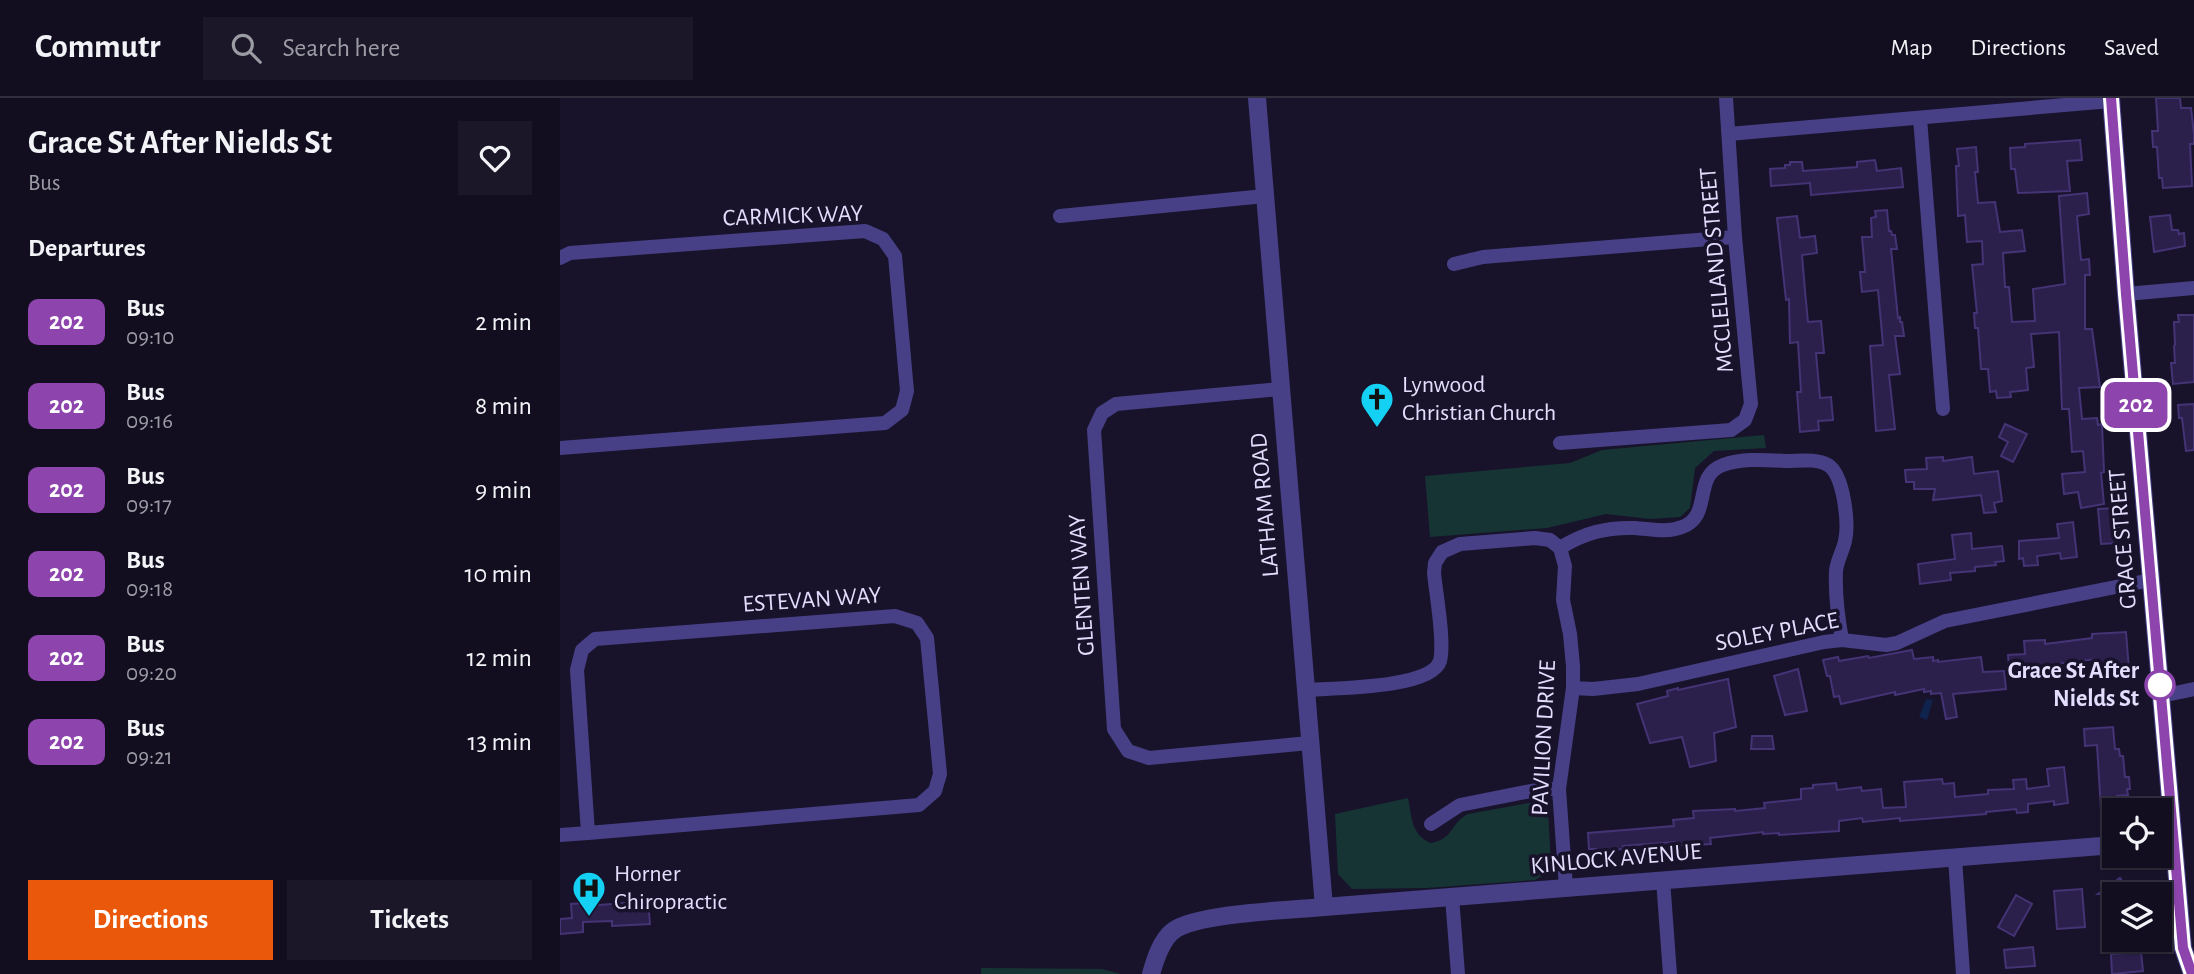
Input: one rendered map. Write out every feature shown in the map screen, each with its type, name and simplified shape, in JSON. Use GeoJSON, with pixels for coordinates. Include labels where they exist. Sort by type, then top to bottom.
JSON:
{"type":"FeatureCollection","features":[{"type":"Feature","properties":{"kind":"street","name":"LATHAM ROAD"},"geometry":{"type":"LineString","coordinates":[[1257,98],[1324,907]]}},
{"type":"Feature","properties":{"kind":"street","name":"MCCLELLAND STREET"},"geometry":{"type":"LineString","coordinates":[[1560,443],[1731,429],[1745,420],[1751,404],[1735,237],[1726,98]]}},
{"type":"Feature","properties":{"kind":"street"},"geometry":{"type":"LineString","coordinates":[[1729,134],[2111,100]]}},
{"type":"Feature","properties":{"kind":"street","name":"GRACE STREET"},"geometry":{"type":"LineString","coordinates":[[2111,100],[2161,696],[2165,798]]}},
{"type":"Feature","properties":{"kind":"street"},"geometry":{"type":"LineString","coordinates":[[1920,118],[1943,409]]}},
{"type":"Feature","properties":{"kind":"street"},"geometry":{"type":"LineString","coordinates":[[1060,216],[1265,196]]}},
{"type":"Feature","properties":{"kind":"street","name":"CARMICK WAY"},"geometry":{"type":"LineString","coordinates":[[560,258],[570,253],[865,231],[883,239],[895,256],[907,391],[902,410],[885,423],[560,448]]}},
{"type":"Feature","properties":{"kind":"street"},"geometry":{"type":"LineString","coordinates":[[1454,264],[1483,257],[1735,237]]}},
{"type":"Feature","properties":{"kind":"street"},"geometry":{"type":"LineString","coordinates":[[2126,294],[2194,288]]}},
{"type":"Feature","properties":{"kind":"street","name":"GLENTEN WAY"},"geometry":{"type":"LineString","coordinates":[[1280,389],[1116,404],[1102,413],[1094,430],[1115,729],[1128,751],[1149,758],[1309,743]]}},
{"type":"Feature","properties":{"kind":"street"},"geometry":{"type":"LineString","coordinates":[[1305,690],[1397,683],[1421,677],[1437,667],[1441,645],[1434,573],[1435,563],[1442,552],[1460,544],[1535,538],[1550,540],[1560,548],[1582,534],[1607,529],[1635,528],[1657,531],[1683,527],[1698,517],[1709,474],[1722,465],[1753,460],[1816,461],[1830,466],[1838,477],[1844,503],[1845,540],[1837,562],[1836,576],[1842,640]]}},
{"type":"Feature","properties":{"kind":"street","name":"PAVILION DRIVE"},"geometry":{"type":"LineString","coordinates":[[1560,548],[1565,566],[1563,600],[1570,634],[1573,688],[1559,789],[1566,888]]}},
{"type":"Feature","properties":{"kind":"street","name":"SOLEY PLACE"},"geometry":{"type":"LineString","coordinates":[[1573,688],[1593,689],[1638,684],[1842,640],[1886,645],[1897,643],[1945,621],[2151,580]]}},
{"type":"Feature","properties":{"kind":"street","name":"ESTEVAN WAY"},"geometry":{"type":"LineString","coordinates":[[560,835],[588,833],[919,805],[936,791],[940,774],[927,638],[917,623],[895,616],[595,639],[582,650],[577,670],[588,833]]}},
{"type":"Feature","properties":{"kind":"street"},"geometry":{"type":"LineString","coordinates":[[2161,696],[2194,690]]}},
{"type":"Feature","properties":{"kind":"street"},"geometry":{"type":"LineString","coordinates":[[1431,824],[1460,805],[1541,789],[1559,789]]}},
{"type":"Feature","properties":{"kind":"street","name":"KINLOCK AVENUE"},"geometry":{"type":"LineString","coordinates":[[1151,974],[1157,954],[1173,931],[1202,919],[2102,846]]}},
{"type":"Feature","properties":{"kind":"street"},"geometry":{"type":"LineString","coordinates":[[1955,858],[1964,974]]}},
{"type":"Feature","properties":{"kind":"street","name":"GRACE STREET"},"geometry":{"type":"LineString","coordinates":[[2171,868],[2183,948],[2192,974]]}},
{"type":"Feature","properties":{"kind":"street"},"geometry":{"type":"LineString","coordinates":[[1663,880],[1670,974]]}},
{"type":"Feature","properties":{"kind":"street"},"geometry":{"type":"LineString","coordinates":[[1452,897],[1458,974]]}},
{"type":"Feature","properties":{"kind":"green space"},"geometry":{"type":"Polygon","coordinates":[[[1764,435],[1766,448],[1714,451],[1695,468],[1690,508],[1680,517],[1650,519],[1606,514],[1547,528],[1430,537],[1425,476],[1570,463],[1602,450],[1764,435]]]}},
{"type":"Feature","properties":{"kind":"green space"},"geometry":{"type":"Polygon","coordinates":[[[1408,798],[1416,830],[1424,840],[1431,843],[1444,838],[1468,814],[1534,802],[1543,805],[1548,811],[1551,864],[1545,874],[1535,880],[1426,888],[1352,889],[1338,874],[1335,814],[1408,798]]]}},
{"type":"Feature","properties":{"kind":"green space"},"geometry":{"type":"Polygon","coordinates":[[[981,968],[1102,969],[1121,974],[981,974],[981,968]]]}},
{"type":"Feature","properties":{"kind":"water"},"geometry":{"type":"Polygon","coordinates":[[[1926,699],[1933,700],[1927,720],[1919,717],[1926,699]]]}},
{"type":"Feature","properties":{"kind":"building"},"geometry":{"type":"Polygon","coordinates":[[[2156,98],[2180,98],[2181,108],[2191,108],[2194,135],[2194,144],[2190,144],[2192,186],[2163,188],[2162,178],[2159,178],[2157,147],[2153,147],[2152,131],[2158,131],[2156,98]]]}},
{"type":"Feature","properties":{"kind":"building"},"geometry":{"type":"Polygon","coordinates":[[[2080,140],[2082,160],[2067,161],[2070,191],[2018,193],[2015,169],[2011,169],[2010,148],[2025,147],[2025,144],[2080,140]]]}},
{"type":"Feature","properties":{"kind":"building"},"geometry":{"type":"Polygon","coordinates":[[[1976,147],[1978,203],[1995,202],[2000,232],[2022,230],[2025,251],[2003,253],[2005,287],[2009,287],[2012,322],[2035,321],[2033,289],[2065,284],[2059,196],[2087,193],[2089,214],[2077,216],[2081,260],[2089,259],[2090,275],[2085,275],[2085,329],[2092,329],[2100,387],[2079,388],[2082,419],[2097,418],[2098,425],[2102,424],[2104,472],[2101,473],[2104,504],[2081,508],[2078,492],[2064,494],[2062,474],[2085,472],[2083,451],[2072,452],[2069,409],[2062,409],[2059,332],[2031,334],[2034,367],[2026,368],[2028,390],[2010,392],[2011,397],[1997,398],[1996,391],[1990,392],[1988,369],[1981,369],[1978,328],[1975,328],[1974,313],[1977,313],[1972,265],[1983,264],[1982,241],[1967,242],[1965,215],[1958,216],[1956,166],[1959,166],[1957,149],[1976,147]]]}},
{"type":"Feature","properties":{"kind":"building"},"geometry":{"type":"Polygon","coordinates":[[[1875,160],[1877,171],[1901,168],[1903,187],[1811,195],[1810,183],[1771,186],[1770,169],[1785,168],[1790,162],[1802,162],[1803,171],[1857,167],[1857,162],[1875,160]]]}},
{"type":"Feature","properties":{"kind":"building"},"geometry":{"type":"Polygon","coordinates":[[[1887,210],[1889,231],[1895,235],[1897,249],[1891,249],[1898,318],[1900,317],[1902,322],[1904,336],[1895,336],[1900,374],[1889,375],[1895,429],[1876,431],[1870,346],[1883,345],[1878,290],[1862,292],[1860,272],[1865,272],[1862,237],[1872,237],[1871,218],[1876,217],[1875,211],[1887,210]]]}},
{"type":"Feature","properties":{"kind":"building"},"geometry":{"type":"Polygon","coordinates":[[[2170,215],[2172,230],[2178,230],[2179,234],[2184,233],[2185,246],[2154,252],[2150,217],[2170,215]]]}},
{"type":"Feature","properties":{"kind":"building"},"geometry":{"type":"Polygon","coordinates":[[[1797,216],[1800,238],[1815,236],[1817,253],[1802,255],[1808,322],[1821,321],[1824,353],[1816,353],[1820,398],[1831,397],[1833,420],[1818,421],[1819,430],[1800,432],[1797,392],[1801,392],[1798,342],[1790,343],[1789,299],[1786,300],[1777,218],[1797,216]]]}},
{"type":"Feature","properties":{"kind":"building"},"geometry":{"type":"Polygon","coordinates":[[[2178,315],[2194,315],[2194,382],[2173,384],[2171,363],[2175,363],[2174,322],[2179,322],[2178,315]]]}},
{"type":"Feature","properties":{"kind":"building"},"geometry":{"type":"Polygon","coordinates":[[[2194,404],[2194,450],[2186,451],[2178,405],[2194,404]]]}},
{"type":"Feature","properties":{"kind":"building"},"geometry":{"type":"Polygon","coordinates":[[[2005,424],[2027,434],[2013,462],[2001,456],[2008,442],[1999,437],[2005,424]]]}},
{"type":"Feature","properties":{"kind":"building"},"geometry":{"type":"Polygon","coordinates":[[[1943,457],[1943,461],[1972,457],[1974,474],[1998,471],[2002,501],[1994,503],[1996,512],[1984,513],[1981,495],[1933,500],[1935,489],[1914,489],[1914,482],[1906,482],[1905,470],[1927,469],[1926,458],[1943,457]]]}},
{"type":"Feature","properties":{"kind":"building"},"geometry":{"type":"Polygon","coordinates":[[[2117,508],[2117,543],[2101,544],[2098,509],[2117,508]]]}},
{"type":"Feature","properties":{"kind":"building"},"geometry":{"type":"Polygon","coordinates":[[[2073,522],[2077,557],[2061,559],[2060,553],[2037,556],[2038,565],[2024,566],[2023,558],[2019,559],[2019,541],[2059,538],[2057,524],[2073,522]]]}},
{"type":"Feature","properties":{"kind":"building"},"geometry":{"type":"Polygon","coordinates":[[[1971,533],[1972,549],[2002,546],[2004,561],[1995,562],[1996,565],[1975,567],[1975,571],[1950,573],[1951,580],[1920,584],[1918,564],[1955,559],[1952,535],[1971,533]]]}},
{"type":"Feature","properties":{"kind":"building"},"geometry":{"type":"Polygon","coordinates":[[[2126,632],[2129,670],[2097,672],[2096,659],[2047,665],[2048,676],[2010,679],[2008,655],[2025,654],[2024,641],[2045,640],[2045,644],[2092,638],[2092,634],[2126,632]]]}},
{"type":"Feature","properties":{"kind":"building"},"geometry":{"type":"Polygon","coordinates":[[[1912,650],[1914,659],[1933,657],[1933,661],[1938,662],[1981,657],[1983,672],[2004,671],[2006,689],[1953,694],[1957,717],[1946,719],[1941,693],[1931,694],[1931,691],[1924,692],[1924,689],[1895,695],[1895,692],[1841,704],[1839,696],[1834,697],[1830,676],[1827,676],[1823,660],[1838,657],[1839,661],[1869,658],[1912,650]]]}},
{"type":"Feature","properties":{"kind":"building"},"geometry":{"type":"Polygon","coordinates":[[[1798,669],[1807,711],[1785,715],[1774,676],[1798,669]]]}},
{"type":"Feature","properties":{"kind":"building"},"geometry":{"type":"Polygon","coordinates":[[[1728,679],[1736,727],[1714,733],[1716,761],[1690,767],[1682,737],[1650,743],[1637,704],[1668,696],[1667,691],[1728,679]]]}},
{"type":"Feature","properties":{"kind":"building"},"geometry":{"type":"Polygon","coordinates":[[[2113,727],[2115,749],[2119,749],[2120,756],[2123,756],[2125,777],[2129,777],[2128,795],[2102,798],[2102,810],[2097,745],[2085,746],[2084,729],[2113,727]]]}},
{"type":"Feature","properties":{"kind":"building"},"geometry":{"type":"Polygon","coordinates":[[[1752,736],[1772,736],[1774,749],[1751,749],[1752,736]]]}},
{"type":"Feature","properties":{"kind":"building"},"geometry":{"type":"Polygon","coordinates":[[[2064,767],[2068,803],[2054,805],[2054,801],[2028,804],[2028,812],[2017,813],[2016,809],[1900,821],[1900,818],[1863,822],[1862,818],[1839,821],[1839,831],[1779,835],[1763,832],[1710,838],[1711,844],[1675,846],[1675,842],[1623,846],[1623,849],[1589,849],[1588,833],[1674,826],[1673,820],[1694,818],[1693,811],[1765,808],[1764,803],[1801,799],[1801,789],[1813,788],[1813,785],[1836,783],[1837,790],[1861,787],[1862,791],[1881,789],[1883,808],[1906,807],[1904,782],[1942,779],[1943,784],[1954,783],[1955,797],[1988,794],[1988,790],[2014,789],[2013,780],[2026,779],[2027,789],[2049,786],[2047,769],[2064,767]]]}},
{"type":"Feature","properties":{"kind":"building"},"geometry":{"type":"Polygon","coordinates":[[[2082,889],[2085,927],[2057,929],[2054,891],[2082,889]]]}},
{"type":"Feature","properties":{"kind":"building"},"geometry":{"type":"Polygon","coordinates":[[[2016,895],[2032,904],[2014,936],[1998,927],[2016,895]]]}},
{"type":"Feature","properties":{"kind":"building"},"geometry":{"type":"Polygon","coordinates":[[[648,901],[650,924],[612,926],[612,921],[583,922],[583,932],[560,934],[560,919],[572,918],[571,904],[648,901]]]}},
{"type":"Feature","properties":{"kind":"building"},"geometry":{"type":"Polygon","coordinates":[[[2033,947],[2035,966],[2006,968],[2004,950],[2033,947]]]}},
{"type":"Feature","properties":{"kind":"building"},"geometry":{"type":"Polygon","coordinates":[[[2141,952],[2143,971],[2112,974],[2111,954],[2141,952]]]}},
{"type":"Feature","properties":{"kind":"bus line","name":"202"},"geometry":{"type":"LineString","coordinates":[[2111,98],[2183,948],[2192,974]]}},
{"type":"Feature","properties":{"kind":"place","name":"Lynwood Christian Church"},"geometry":{"type":"Point","coordinates":[1377,429]}},
{"type":"Feature","properties":{"kind":"place","name":"Grace St After Nields St"},"geometry":{"type":"Point","coordinates":[2160,685]}},
{"type":"Feature","properties":{"kind":"place","name":"Horner Chiropractic"},"geometry":{"type":"Point","coordinates":[589,918]}}]}
